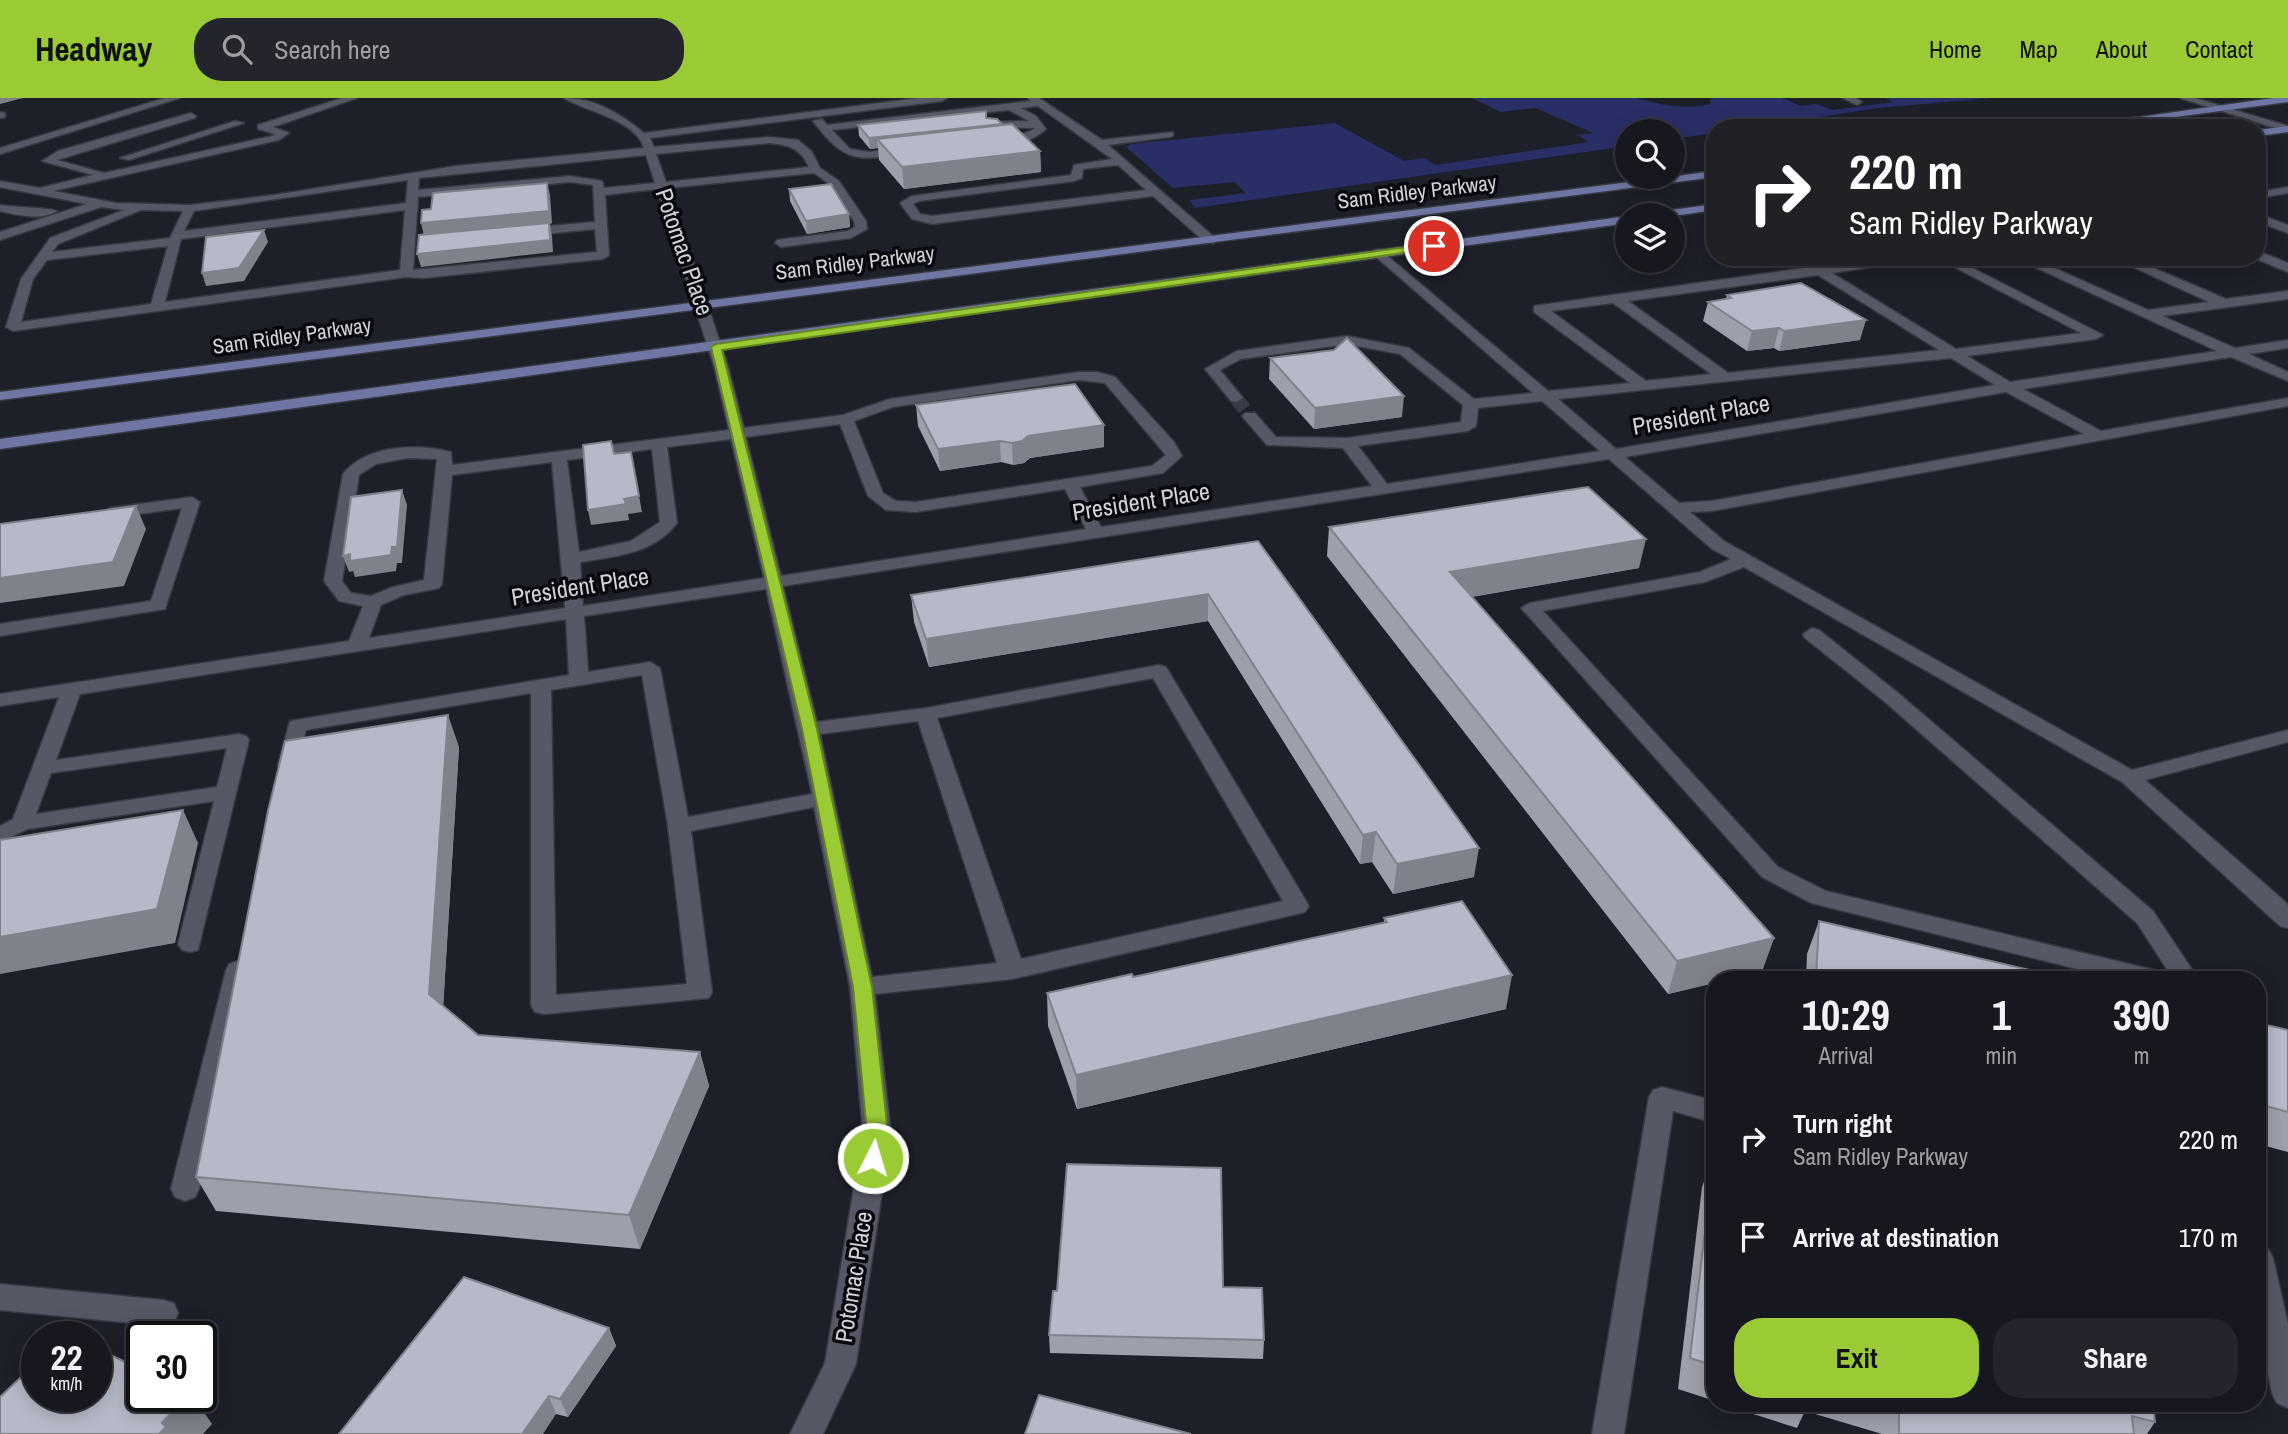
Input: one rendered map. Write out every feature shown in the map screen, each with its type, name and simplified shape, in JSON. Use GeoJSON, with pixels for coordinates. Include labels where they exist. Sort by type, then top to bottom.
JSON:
{"type":"FeatureCollection","features":[{"type":"Feature","properties":{"kind":"main road"},"geometry":{"type":"LineString","coordinates":[[2136,119],[2288,99]]}},
{"type":"Feature","properties":{"kind":"main road"},"geometry":{"type":"LineString","coordinates":[[2266,132],[2288,129]]}},
{"type":"Feature","properties":{"kind":"main road","name":"Sam Ridley Parkway"},"geometry":{"type":"LineString","coordinates":[[0,396],[702,303],[1706,175]]}},
{"type":"Feature","properties":{"kind":"main road"},"geometry":{"type":"LineString","coordinates":[[1685,211],[1706,208]]}},
{"type":"Feature","properties":{"kind":"main road"},"geometry":{"type":"LineString","coordinates":[[0,444],[1615,221]]}},
{"type":"Feature","properties":{"kind":"street"},"geometry":{"type":"LineString","coordinates":[[0,151],[174,98]]}},
{"type":"Feature","properties":{"kind":"street"},"geometry":{"type":"LineString","coordinates":[[262,127],[352,98]]}},
{"type":"Feature","properties":{"kind":"street","name":"Potomac Place"},"geometry":{"type":"LineString","coordinates":[[569,98],[630,125],[652,151],[716,347],[738,434],[809,729],[862,987],[877,1133],[839,1364],[806,1434]]}},
{"type":"Feature","properties":{"kind":"street"},"geometry":{"type":"LineString","coordinates":[[641,136],[942,98]]}},
{"type":"Feature","properties":{"kind":"street"},"geometry":{"type":"LineString","coordinates":[[2185,98],[2255,119]]}},
{"type":"Feature","properties":{"kind":"street"},"geometry":{"type":"LineString","coordinates":[[584,103],[607,100]]}},
{"type":"Feature","properties":{"kind":"street"},"geometry":{"type":"LineString","coordinates":[[824,128],[1010,106],[1036,100],[1101,144],[1210,240]]}},
{"type":"Feature","properties":{"kind":"street"},"geometry":{"type":"LineString","coordinates":[[988,142],[1028,138],[1041,129],[1032,118],[1010,106]]}},
{"type":"Feature","properties":{"kind":"street"},"geometry":{"type":"LineString","coordinates":[[108,175],[47,161],[62,153],[197,116],[143,107]]}},
{"type":"Feature","properties":{"kind":"street"},"geometry":{"type":"LineString","coordinates":[[808,113],[847,152],[869,155],[922,149]]}},
{"type":"Feature","properties":{"kind":"street"},"geometry":{"type":"LineString","coordinates":[[34,191],[275,138],[284,133],[215,119]]}},
{"type":"Feature","properties":{"kind":"street"},"geometry":{"type":"LineString","coordinates":[[993,125],[1018,122],[1037,124]]}},
{"type":"Feature","properties":{"kind":"street"},"geometry":{"type":"LineString","coordinates":[[2266,122],[2288,129]]}},
{"type":"Feature","properties":{"kind":"street"},"geometry":{"type":"LineString","coordinates":[[86,170],[239,123]]}},
{"type":"Feature","properties":{"kind":"street"},"geometry":{"type":"LineString","coordinates":[[1101,144],[1169,134]]}},
{"type":"Feature","properties":{"kind":"street"},"geometry":{"type":"LineString","coordinates":[[0,184],[93,202],[141,208],[190,208],[530,161],[769,139],[794,142],[808,154],[817,170],[835,183],[860,221],[861,229],[852,234],[781,243]]}},
{"type":"Feature","properties":{"kind":"street"},"geometry":{"type":"LineString","coordinates":[[838,142],[850,141]]}},
{"type":"Feature","properties":{"kind":"street"},"geometry":{"type":"LineString","coordinates":[[1121,161],[1078,167],[1078,176],[1074,178],[916,198],[906,203],[916,217],[932,220],[1156,192]]}},
{"type":"Feature","properties":{"kind":"street"},"geometry":{"type":"LineString","coordinates":[[599,191],[817,170]]}},
{"type":"Feature","properties":{"kind":"street"},"geometry":{"type":"LineString","coordinates":[[407,273],[414,242],[414,175]]}},
{"type":"Feature","properties":{"kind":"street"},"geometry":{"type":"LineString","coordinates":[[46,252],[570,179],[598,183],[603,256],[551,257],[455,267],[424,274],[407,273],[13,327],[27,279],[46,252],[54,241],[141,208]]}},
{"type":"Feature","properties":{"kind":"street"},"geometry":{"type":"LineString","coordinates":[[2266,194],[2288,190]]}},
{"type":"Feature","properties":{"kind":"street"},"geometry":{"type":"LineString","coordinates":[[0,208],[37,213],[93,202]]}},
{"type":"Feature","properties":{"kind":"street"},"geometry":{"type":"LineString","coordinates":[[0,236],[93,202]]}},
{"type":"Feature","properties":{"kind":"street"},"geometry":{"type":"LineString","coordinates":[[158,307],[176,236],[190,208]]}},
{"type":"Feature","properties":{"kind":"street"},"geometry":{"type":"LineString","coordinates":[[2266,221],[2288,229]]}},
{"type":"Feature","properties":{"kind":"street"},"geometry":{"type":"LineString","coordinates":[[509,234],[552,233],[601,225]]}},
{"type":"Feature","properties":{"kind":"street"},"geometry":{"type":"LineString","coordinates":[[1379,253],[1718,545],[2129,777],[2288,920]]}},
{"type":"Feature","properties":{"kind":"street"},"geometry":{"type":"LineString","coordinates":[[2266,258],[2288,268]]}},
{"type":"Feature","properties":{"kind":"street"},"geometry":{"type":"LineString","coordinates":[[1642,385],[1539,309],[1852,266]]}},
{"type":"Feature","properties":{"kind":"street"},"geometry":{"type":"LineString","coordinates":[[1236,398],[1212,369],[1237,355],[1347,340],[1404,351],[1471,404],[1954,353],[2096,335],[1959,266]]}},
{"type":"Feature","properties":{"kind":"street"},"geometry":{"type":"LineString","coordinates":[[2039,266],[2288,377]]}},
{"type":"Feature","properties":{"kind":"street"},"geometry":{"type":"LineString","coordinates":[[2138,266],[2225,303]]}},
{"type":"Feature","properties":{"kind":"street"},"geometry":{"type":"LineString","coordinates":[[1820,271],[2008,387],[2099,436]]}},
{"type":"Feature","properties":{"kind":"street"},"geometry":{"type":"LineString","coordinates":[[2146,314],[2288,295]]}},
{"type":"Feature","properties":{"kind":"street"},"geometry":{"type":"LineString","coordinates":[[1616,299],[1723,376]]}},
{"type":"Feature","properties":{"kind":"street","name":"President Place"},"geometry":{"type":"LineString","coordinates":[[0,700],[1614,454],[2008,387],[2288,344]]}},
{"type":"Feature","properties":{"kind":"street"},"geometry":{"type":"LineString","coordinates":[[444,471],[846,419],[890,403],[1079,376],[1097,376],[1110,380],[1168,444],[1174,456],[1157,470],[916,507],[892,506],[876,496],[846,419]]}},
{"type":"Feature","properties":{"kind":"street"},"geometry":{"type":"LineString","coordinates":[[1675,508],[1712,506],[2288,402]]}},
{"type":"Feature","properties":{"kind":"street"},"geometry":{"type":"LineString","coordinates":[[1250,416],[1272,442],[1347,443],[1468,426],[1471,404]]}},
{"type":"Feature","properties":{"kind":"street"},"geometry":{"type":"LineString","coordinates":[[1347,443],[1383,489]]}},
{"type":"Feature","properties":{"kind":"street"},"geometry":{"type":"LineString","coordinates":[[572,558],[624,550],[657,537],[669,523],[659,445]]}},
{"type":"Feature","properties":{"kind":"street"},"geometry":{"type":"LineString","coordinates":[[424,452],[445,455],[444,471],[433,584],[399,591],[373,602],[345,597],[333,581],[351,474],[359,464],[383,457],[424,452]]}},
{"type":"Feature","properties":{"kind":"street"},"geometry":{"type":"LineString","coordinates":[[559,458],[572,558],[579,678]]}},
{"type":"Feature","properties":{"kind":"street"},"geometry":{"type":"LineString","coordinates":[[1070,483],[1096,533]]}},
{"type":"Feature","properties":{"kind":"street"},"geometry":{"type":"LineString","coordinates":[[0,630],[159,605],[192,502],[96,515]]}},
{"type":"Feature","properties":{"kind":"street"},"geometry":{"type":"LineString","coordinates":[[1744,560],[1705,577],[1530,608],[1770,872],[1819,897],[2121,971]]}},
{"type":"Feature","properties":{"kind":"street"},"geometry":{"type":"LineString","coordinates":[[357,645],[373,602]]}},
{"type":"Feature","properties":{"kind":"street"},"geometry":{"type":"LineString","coordinates":[[1812,634],[1891,697],[2145,917],[2181,971]]}},
{"type":"Feature","properties":{"kind":"street"},"geometry":{"type":"LineString","coordinates":[[281,792],[298,725],[541,684],[650,668],[679,826],[700,992],[544,1005],[541,684]]}},
{"type":"Feature","properties":{"kind":"street"},"geometry":{"type":"LineString","coordinates":[[809,729],[926,714],[1158,671],[1297,906],[1012,970],[862,987]]}},
{"type":"Feature","properties":{"kind":"street"},"geometry":{"type":"LineString","coordinates":[[22,823],[72,689]]}},
{"type":"Feature","properties":{"kind":"street"},"geometry":{"type":"LineString","coordinates":[[926,714],[1012,970]]}},
{"type":"Feature","properties":{"kind":"street"},"geometry":{"type":"LineString","coordinates":[[2129,777],[2288,736]]}},
{"type":"Feature","properties":{"kind":"street"},"geometry":{"type":"LineString","coordinates":[[43,768],[239,740],[190,944]]}},
{"type":"Feature","properties":{"kind":"street"},"geometry":{"type":"LineString","coordinates":[[0,835],[22,823],[226,792]]}},
{"type":"Feature","properties":{"kind":"street"},"geometry":{"type":"LineString","coordinates":[[679,826],[823,799]]}},
{"type":"Feature","properties":{"kind":"street"},"geometry":{"type":"LineString","coordinates":[[185,1189],[243,950]]}},
{"type":"Feature","properties":{"kind":"street"},"geometry":{"type":"LineString","coordinates":[[1608,1434],[1662,1097],[1706,1109]]}},
{"type":"Feature","properties":{"kind":"street"},"geometry":{"type":"LineString","coordinates":[[2266,1294],[2288,1393]]}},
{"type":"Feature","properties":{"kind":"street"},"geometry":{"type":"LineString","coordinates":[[0,1297],[163,1313]]}},
{"type":"Feature","properties":{"kind":"shaded area"},"geometry":{"type":"Polygon","coordinates":[[[1471,98],[1637,98],[1683,107],[1710,104],[1711,98],[1782,98],[1801,106],[1816,104],[1833,110],[1893,102],[1885,98],[1991,98],[1878,108],[1807,119],[1706,119],[1706,134],[1685,137],[1685,119],[1615,119],[1615,148],[1195,208],[1189,200],[1246,193],[1234,182],[1173,188],[1126,147],[1131,144],[1335,123],[1404,161],[1424,158],[1435,165],[1589,142],[1577,135],[1593,133],[1535,108],[1501,112],[1471,98]]]}},
{"type":"Feature","properties":{"kind":"building"},"geometry":{"type":"Polygon","coordinates":[[[986,111],[986,118],[997,119],[1002,124],[869,138],[858,125],[986,111]]]}},
{"type":"Feature","properties":{"kind":"building"},"geometry":{"type":"Polygon","coordinates":[[[1012,124],[1040,151],[902,167],[877,139],[1012,124]]]}},
{"type":"Feature","properties":{"kind":"building"},"geometry":{"type":"Polygon","coordinates":[[[547,183],[549,211],[421,223],[422,210],[431,209],[433,193],[547,183]]]}},
{"type":"Feature","properties":{"kind":"building"},"geometry":{"type":"Polygon","coordinates":[[[831,184],[849,214],[806,221],[789,189],[831,184]]]}},
{"type":"Feature","properties":{"kind":"building"},"geometry":{"type":"Polygon","coordinates":[[[549,223],[550,240],[417,254],[419,235],[549,223]]]}},
{"type":"Feature","properties":{"kind":"building"},"geometry":{"type":"Polygon","coordinates":[[[264,230],[239,268],[202,273],[206,237],[264,230]]]}},
{"type":"Feature","properties":{"kind":"building"},"geometry":{"type":"Polygon","coordinates":[[[1801,283],[1866,320],[1784,331],[1779,328],[1752,331],[1708,302],[1731,298],[1727,295],[1801,283]]]}},
{"type":"Feature","properties":{"kind":"building"},"geometry":{"type":"Polygon","coordinates":[[[1347,338],[1404,396],[1315,408],[1270,358],[1334,350],[1347,338]]]}},
{"type":"Feature","properties":{"kind":"building"},"geometry":{"type":"Polygon","coordinates":[[[1075,384],[1104,425],[1028,436],[1022,441],[1012,443],[1000,441],[938,449],[916,405],[1075,384]]]}},
{"type":"Feature","properties":{"kind":"building"},"geometry":{"type":"Polygon","coordinates":[[[611,441],[614,454],[631,452],[639,496],[624,499],[626,504],[588,510],[583,445],[611,441]]]}},
{"type":"Feature","properties":{"kind":"building"},"geometry":{"type":"Polygon","coordinates":[[[1588,487],[1646,539],[1450,572],[1774,938],[1677,961],[1329,527],[1588,487]]]}},
{"type":"Feature","properties":{"kind":"building"},"geometry":{"type":"Polygon","coordinates":[[[402,490],[397,547],[392,547],[391,555],[350,561],[350,554],[343,556],[351,497],[402,490]]]}},
{"type":"Feature","properties":{"kind":"building"},"geometry":{"type":"Polygon","coordinates":[[[136,506],[113,562],[0,578],[0,524],[136,506]]]}},
{"type":"Feature","properties":{"kind":"building"},"geometry":{"type":"Polygon","coordinates":[[[1258,541],[1479,848],[1397,864],[1376,832],[1363,835],[1208,594],[926,639],[911,595],[1258,541]]]}},
{"type":"Feature","properties":{"kind":"building"},"geometry":{"type":"Polygon","coordinates":[[[448,715],[429,994],[478,1035],[700,1052],[629,1215],[196,1177],[268,811],[285,741],[448,715]]]}},
{"type":"Feature","properties":{"kind":"building"},"geometry":{"type":"Polygon","coordinates":[[[183,810],[157,909],[0,937],[0,840],[183,810]]]}},
{"type":"Feature","properties":{"kind":"building"},"geometry":{"type":"Polygon","coordinates":[[[1462,901],[1512,975],[1076,1075],[1047,993],[1387,922],[1384,918],[1462,901]]]}},
{"type":"Feature","properties":{"kind":"building"},"geometry":{"type":"Polygon","coordinates":[[[1819,921],[2034,971],[1816,971],[1819,921]]]}},
{"type":"Feature","properties":{"kind":"building"},"geometry":{"type":"Polygon","coordinates":[[[2266,1025],[2288,1030],[2288,1112],[2266,1106],[2266,1025]]]}},
{"type":"Feature","properties":{"kind":"building"},"geometry":{"type":"Polygon","coordinates":[[[1067,1164],[1221,1168],[1223,1287],[1262,1288],[1264,1340],[1049,1335],[1053,1291],[1057,1291],[1067,1164]]]}},
{"type":"Feature","properties":{"kind":"building"},"geometry":{"type":"Polygon","coordinates":[[[1706,1223],[1706,1363],[1690,1358],[1706,1223]]]}},
{"type":"Feature","properties":{"kind":"building"},"geometry":{"type":"Polygon","coordinates":[[[464,1277],[609,1328],[560,1399],[549,1396],[522,1434],[339,1434],[464,1277]]]}},
{"type":"Feature","properties":{"kind":"building"},"geometry":{"type":"Polygon","coordinates":[[[112,1356],[126,1362],[126,1412],[172,1412],[162,1423],[166,1427],[159,1434],[0,1434],[0,1397],[21,1377],[21,1412],[112,1412],[112,1356]]]}},
{"type":"Feature","properties":{"kind":"building"},"geometry":{"type":"Polygon","coordinates":[[[1039,1395],[1191,1434],[1025,1434],[1039,1395]]]}},
{"type":"Feature","properties":{"kind":"building"},"geometry":{"type":"Polygon","coordinates":[[[1899,1412],[2154,1412],[2155,1422],[2132,1416],[2134,1434],[1899,1434],[1899,1412]]]}},
{"type":"Feature","properties":{"kind":"tunnel"},"geometry":{"type":"LineString","coordinates":[[1236,398],[1250,416]]}},
{"type":"Feature","properties":{"kind":"route"},"geometry":{"type":"LineString","coordinates":[[873,1158],[877,1133],[862,987],[809,729],[716,347],[1434,246]]}}]}
